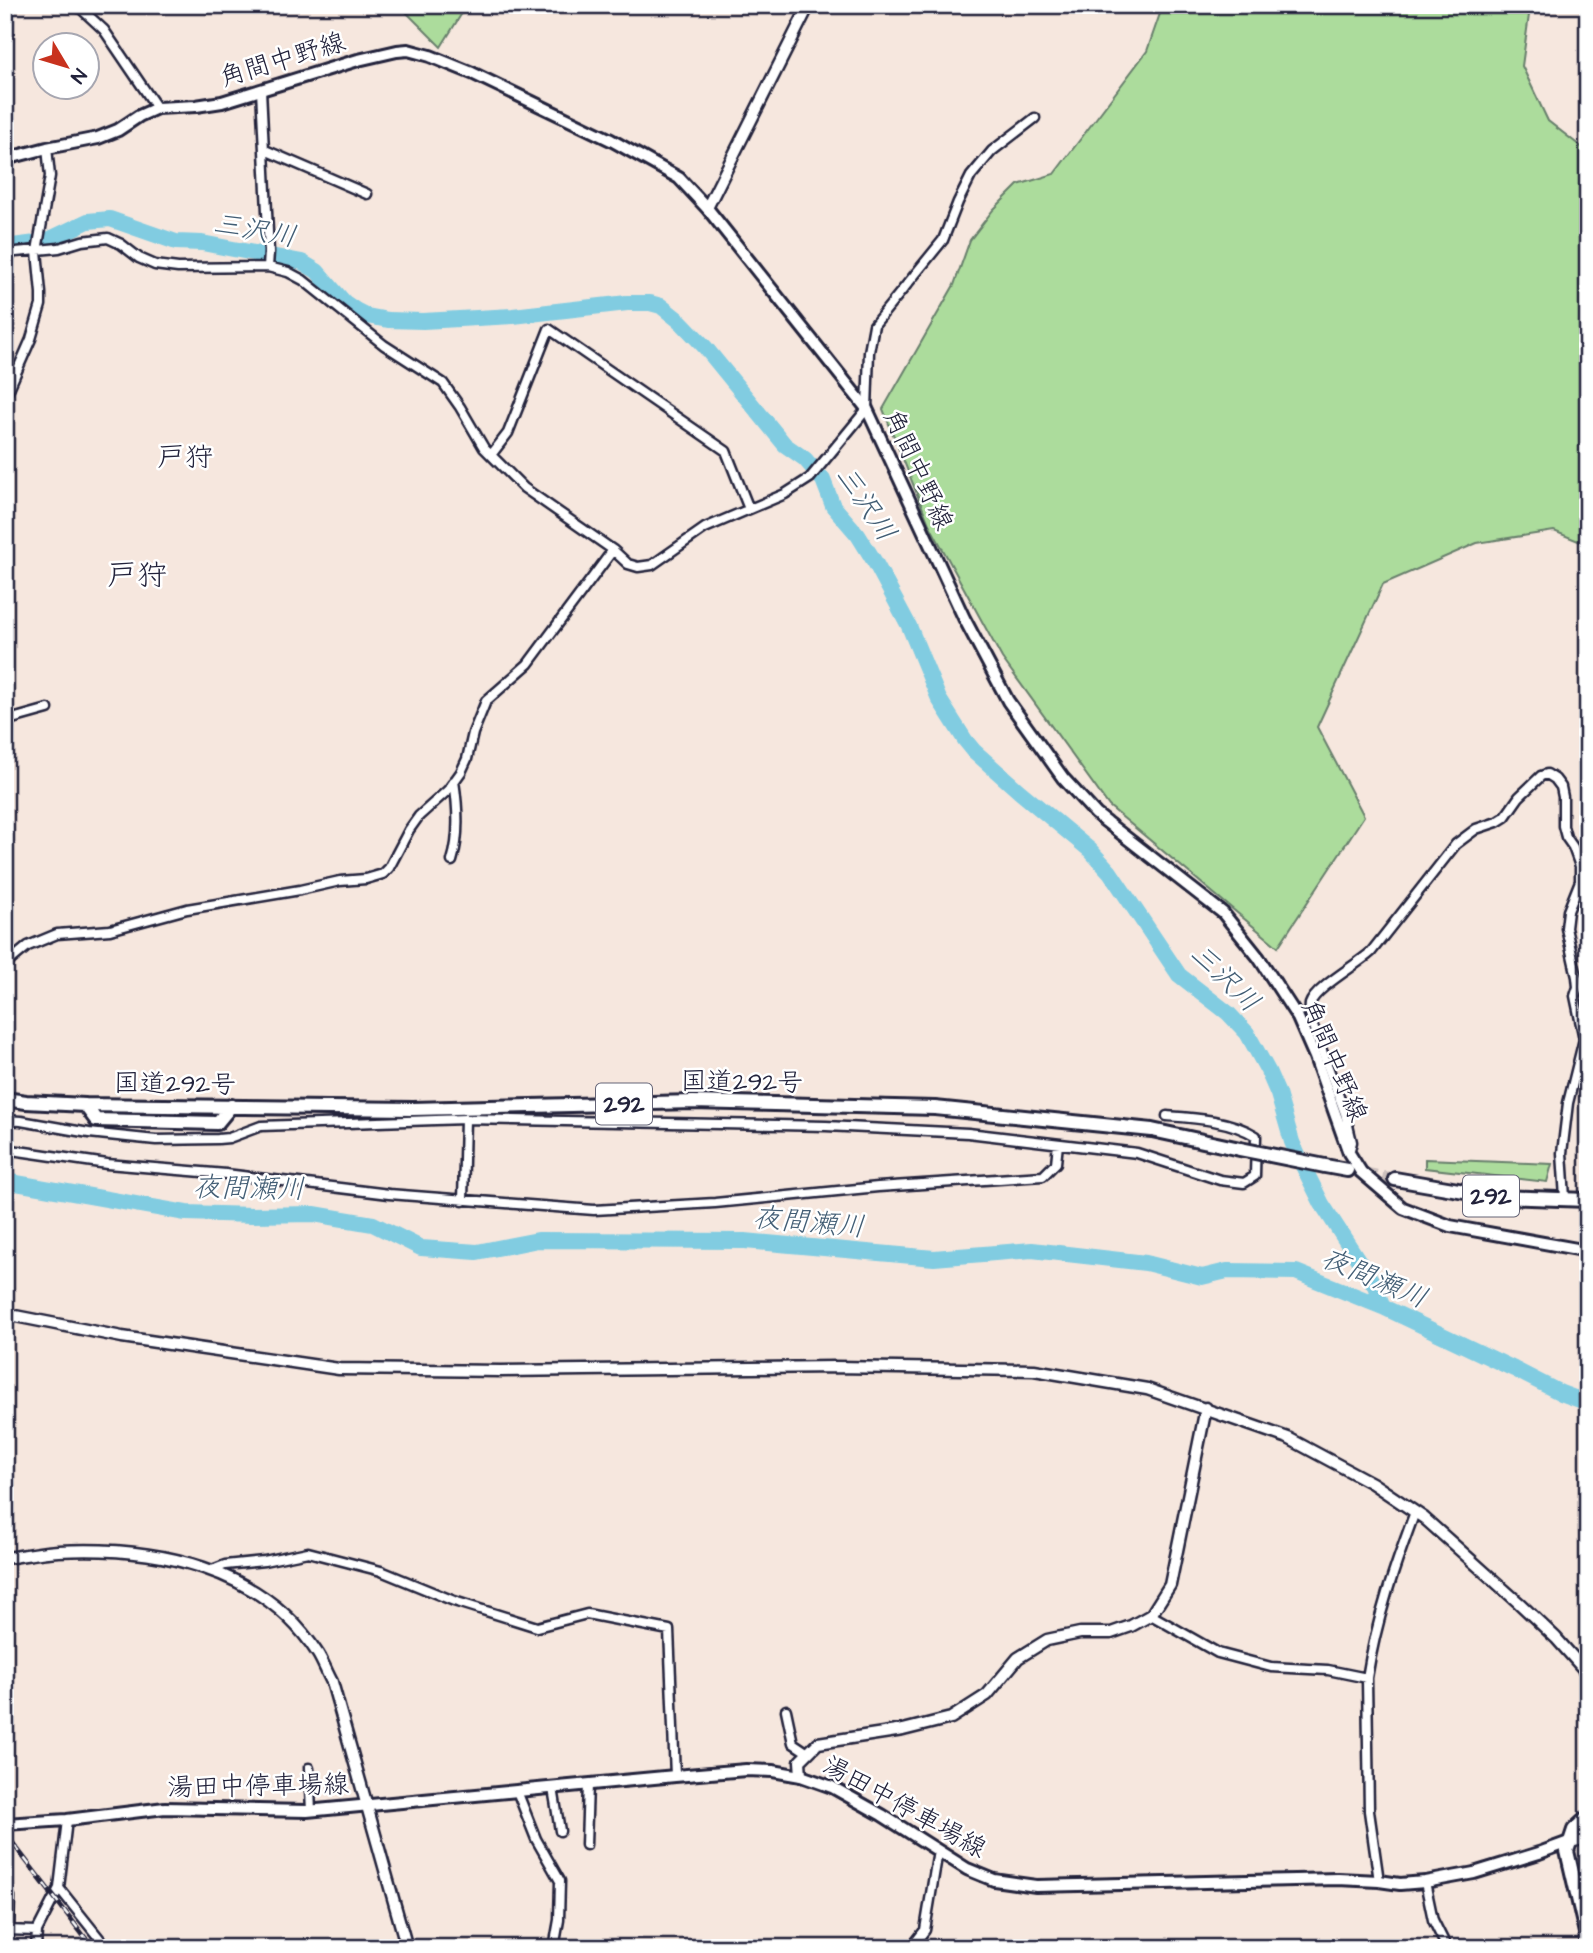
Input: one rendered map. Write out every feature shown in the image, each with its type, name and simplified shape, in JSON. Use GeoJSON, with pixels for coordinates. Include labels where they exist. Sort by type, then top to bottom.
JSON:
{"type":"FeatureCollection","features":[{"type":"Feature","properties":{"kind":"highway","name":"国道292号"},"geometry":{"type":"LineString","coordinates":[[5,1099],[85,1105],[413,1109],[693,1102],[935,1108],[1152,1130],[1347,1170]]}},
{"type":"Feature","properties":{"kind":"highway","name":"292"},"geometry":{"type":"LineString","coordinates":[[1395,1179],[1499,1197],[1588,1200]]}},
{"type":"Feature","properties":{"kind":"highway"},"geometry":{"type":"LineString","coordinates":[[1588,1817],[1574,1830],[1567,1851],[1588,1948]]}},
{"type":"Feature","properties":{"kind":"main road","name":"角間中野線"},"geometry":{"type":"LineString","coordinates":[[5,159],[98,138],[118,131],[139,116],[157,108],[222,102],[358,60],[408,50],[472,73],[611,140],[679,178],[707,208],[867,409],[958,606],[1008,701],[1063,778],[1096,814],[1223,913],[1259,958],[1297,1018],[1315,1057],[1349,1153],[1361,1172],[1404,1208],[1450,1226],[1588,1251]]}},
{"type":"Feature","properties":{"kind":"main road","name":"湯田中停車場線"},"geometry":{"type":"LineString","coordinates":[[5,1824],[67,1820],[165,1808],[311,1811],[746,1770],[801,1776],[832,1787],[967,1869],[994,1880],[1036,1886],[1315,1879],[1400,1884],[1425,1882],[1474,1873],[1569,1842]]}},
{"type":"Feature","properties":{"kind":"street"},"geometry":{"type":"LineString","coordinates":[[77,5],[104,30],[157,108]]}},
{"type":"Feature","properties":{"kind":"street"},"geometry":{"type":"LineString","coordinates":[[707,208],[808,5]]}},
{"type":"Feature","properties":{"kind":"street"},"geometry":{"type":"LineString","coordinates":[[261,90],[268,265]]}},
{"type":"Feature","properties":{"kind":"street"},"geometry":{"type":"LineString","coordinates":[[5,253],[59,248],[82,240],[108,238],[147,262],[167,267],[268,265],[288,272],[303,280],[384,345],[443,383],[484,448],[524,488],[628,564],[638,567],[652,565],[705,528],[785,494],[806,482],[867,409],[869,352],[874,325],[943,240],[971,176],[992,151],[1034,118]]}},
{"type":"Feature","properties":{"kind":"street"},"geometry":{"type":"LineString","coordinates":[[5,398],[31,339],[41,305],[37,251],[50,176],[47,148]]}},
{"type":"Feature","properties":{"kind":"street"},"geometry":{"type":"LineString","coordinates":[[265,150],[367,194]]}},
{"type":"Feature","properties":{"kind":"street"},"geometry":{"type":"LineString","coordinates":[[491,455],[508,433],[549,329],[726,452],[749,509]]}},
{"type":"Feature","properties":{"kind":"street"},"geometry":{"type":"LineString","coordinates":[[5,965],[28,946],[57,934],[110,929],[187,909],[340,881],[373,878],[383,874],[419,816],[448,790],[454,781],[467,759],[486,701],[528,664],[612,550]]}},
{"type":"Feature","properties":{"kind":"street"},"geometry":{"type":"LineString","coordinates":[[5,721],[48,709]]}},
{"type":"Feature","properties":{"kind":"street"},"geometry":{"type":"LineString","coordinates":[[1349,1153],[1352,1142],[1345,1112],[1311,1021],[1310,1005],[1316,993],[1371,952],[1456,844],[1476,829],[1505,817],[1519,797],[1541,776],[1547,774],[1561,787],[1563,826],[1580,866],[1580,881],[1568,911],[1566,928],[1577,977],[1575,996],[1584,1039],[1568,1103],[1562,1153],[1565,1198]]}},
{"type":"Feature","properties":{"kind":"street"},"geometry":{"type":"LineString","coordinates":[[452,861],[458,827],[454,781]]}},
{"type":"Feature","properties":{"kind":"street"},"geometry":{"type":"LineString","coordinates":[[5,1120],[156,1140],[229,1138],[261,1126],[465,1119],[826,1126],[968,1133],[1137,1153],[1220,1180],[1244,1184],[1255,1177],[1256,1136],[1244,1128],[1198,1118],[1167,1116]]}},
{"type":"Feature","properties":{"kind":"street"},"geometry":{"type":"LineString","coordinates":[[463,1200],[465,1119]]}},
{"type":"Feature","properties":{"kind":"street"},"geometry":{"type":"LineString","coordinates":[[5,1149],[107,1164],[226,1174],[388,1194],[594,1210],[715,1203],[877,1187],[1042,1175],[1056,1163],[1058,1144]]}},
{"type":"Feature","properties":{"kind":"street"},"geometry":{"type":"LineString","coordinates":[[5,1314],[122,1337],[339,1369],[501,1371],[835,1367],[1034,1370],[1147,1389],[1288,1438],[1372,1483],[1415,1512],[1519,1603],[1556,1638],[1588,1674]]}},
{"type":"Feature","properties":{"kind":"street"},"geometry":{"type":"LineString","coordinates":[[801,1776],[800,1761],[818,1743],[903,1730],[951,1718],[987,1695],[1018,1658],[1046,1640],[1080,1633],[1111,1633],[1151,1615],[1170,1584],[1206,1408]]}},
{"type":"Feature","properties":{"kind":"street"},"geometry":{"type":"LineString","coordinates":[[1378,1881],[1369,1811],[1367,1678],[1371,1648],[1390,1579],[1415,1512]]}},
{"type":"Feature","properties":{"kind":"street"},"geometry":{"type":"LineString","coordinates":[[5,1558],[57,1551],[121,1552],[185,1561],[249,1587],[287,1617],[317,1653],[332,1682],[407,1948]]}},
{"type":"Feature","properties":{"kind":"street"},"geometry":{"type":"LineString","coordinates":[[212,1570],[225,1565],[308,1552],[381,1571],[454,1601],[537,1627],[587,1614],[669,1630],[675,1776]]}},
{"type":"Feature","properties":{"kind":"street"},"geometry":{"type":"LineString","coordinates":[[1151,1615],[1218,1653],[1271,1667],[1328,1670],[1367,1678]]}},
{"type":"Feature","properties":{"kind":"street"},"geometry":{"type":"LineString","coordinates":[[786,1710],[793,1743],[808,1753]]}},
{"type":"Feature","properties":{"kind":"street"},"geometry":{"type":"LineString","coordinates":[[309,1768],[311,1811]]}},
{"type":"Feature","properties":{"kind":"street"},"geometry":{"type":"LineString","coordinates":[[586,1845],[588,1784]]}},
{"type":"Feature","properties":{"kind":"street"},"geometry":{"type":"LineString","coordinates":[[553,1787],[560,1831]]}},
{"type":"Feature","properties":{"kind":"street"},"geometry":{"type":"LineString","coordinates":[[517,1791],[536,1839],[561,1881],[554,1948]]}},
{"type":"Feature","properties":{"kind":"street"},"geometry":{"type":"LineString","coordinates":[[36,1948],[37,1931],[59,1888],[67,1820]]}},
{"type":"Feature","properties":{"kind":"street"},"geometry":{"type":"LineString","coordinates":[[1569,1842],[1588,1838]]}},
{"type":"Feature","properties":{"kind":"street"},"geometry":{"type":"LineString","coordinates":[[911,1948],[925,1930],[938,1851]]}},
{"type":"Feature","properties":{"kind":"street"},"geometry":{"type":"LineString","coordinates":[[1425,1882],[1433,1920],[1447,1948]]}},
{"type":"Feature","properties":{"kind":"street"},"geometry":{"type":"LineString","coordinates":[[59,1888],[107,1948]]}},
{"type":"Feature","properties":{"kind":"street"},"geometry":{"type":"LineString","coordinates":[[10,1897],[7,1930],[37,1931]]}},
{"type":"Feature","properties":{"kind":"green space"},"geometry":{"type":"Polygon","coordinates":[[[399,5],[467,5],[441,47],[399,5]]]}},
{"type":"Feature","properties":{"kind":"green space"},"geometry":{"type":"Polygon","coordinates":[[[1163,5],[1537,5],[1529,15],[1522,66],[1548,121],[1584,149],[1588,149],[1588,545],[1554,531],[1477,543],[1383,584],[1317,727],[1364,816],[1278,947],[1109,806],[1002,658],[929,524],[883,409],[954,285],[970,240],[993,210],[1018,185],[1054,174],[1147,51],[1163,5]]]}},
{"type":"Feature","properties":{"kind":"green space"},"geometry":{"type":"Polygon","coordinates":[[[1425,1159],[1552,1164],[1547,1182],[1425,1168],[1425,1159]]]}},
{"type":"Feature","properties":{"kind":"waterway","name":"三沢川"},"geometry":{"type":"LineString","coordinates":[[5,247],[44,242],[88,221],[110,219],[176,242],[202,243],[302,262],[317,271],[344,302],[357,311],[388,320],[423,321],[513,316],[627,303],[661,306],[705,347],[785,445],[805,459],[823,480],[833,506],[858,535],[876,564],[909,626],[939,699],[965,740],[1020,792],[1090,850],[1110,872],[1179,975],[1228,1013],[1247,1033],[1278,1094],[1292,1142],[1301,1162],[1322,1204],[1375,1286],[1383,1307]]}},
{"type":"Feature","properties":{"kind":"waterway","name":"夜間瀬川"},"geometry":{"type":"LineString","coordinates":[[5,1181],[186,1213],[314,1214],[373,1224],[421,1248],[477,1252],[538,1240],[745,1241],[934,1258],[1032,1250],[1146,1263],[1202,1277],[1227,1271],[1296,1272],[1383,1307],[1561,1393],[1588,1403]]}},
{"type":"Feature","properties":{"kind":"tunnel"},"geometry":{"type":"LineString","coordinates":[[1347,1170],[1395,1179]]}},
{"type":"Feature","properties":{"kind":"railway"},"geometry":{"type":"LineString","coordinates":[[5,1833],[93,1948]]}},
{"type":"Feature","properties":{"kind":"district","name":"戸狩"},"geometry":{"type":"Point","coordinates":[185,456]}},
{"type":"Feature","properties":{"kind":"district","name":"戸狩"},"geometry":{"type":"Point","coordinates":[137,575]}}]}
